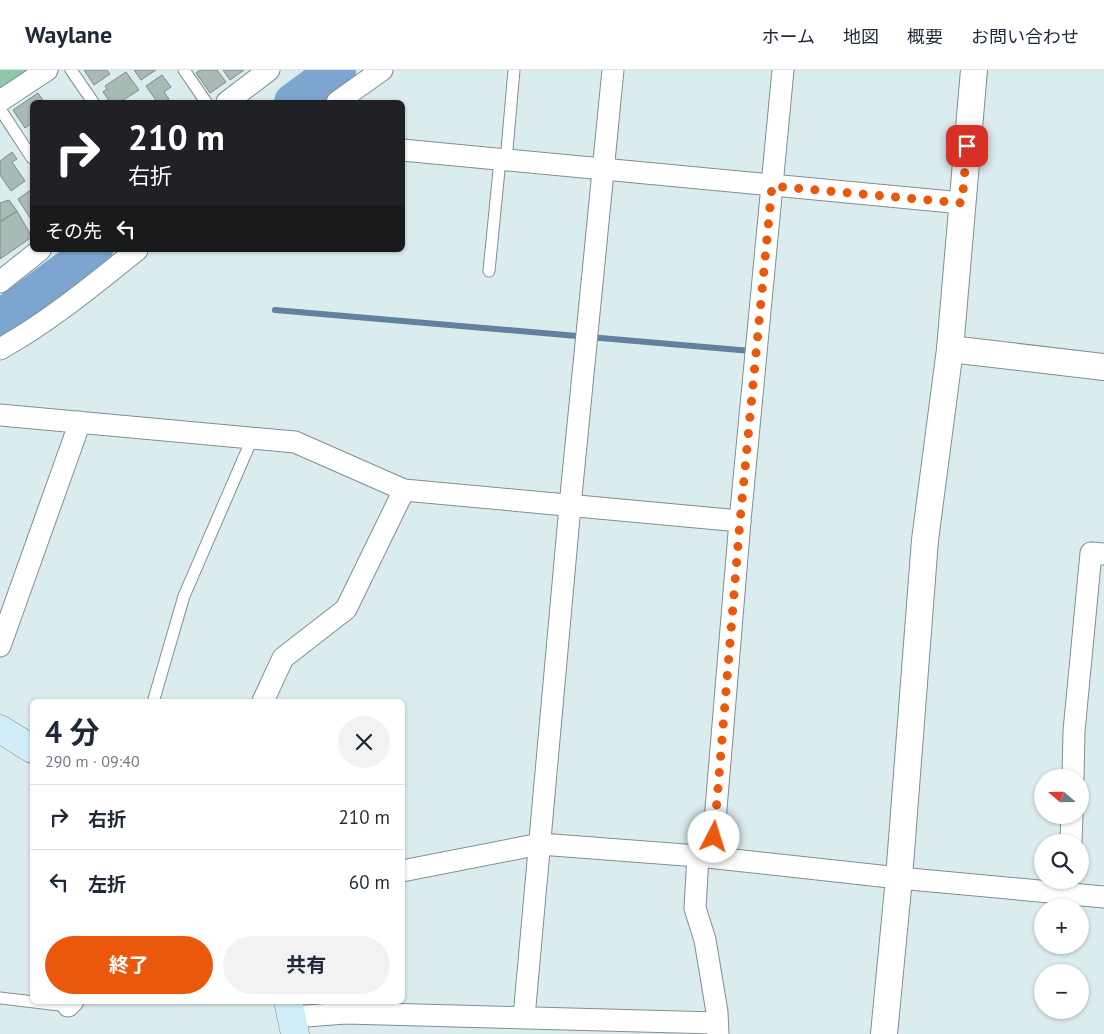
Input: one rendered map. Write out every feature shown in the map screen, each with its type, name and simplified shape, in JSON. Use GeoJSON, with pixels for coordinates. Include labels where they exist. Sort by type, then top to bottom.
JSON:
{"type":"FeatureCollection","features":[{"type":"Feature","properties":{"kind":"main road"},"geometry":{"type":"LineString","coordinates":[[0,729],[30,748]]}},
{"type":"Feature","properties":{"kind":"street"},"geometry":{"type":"LineString","coordinates":[[0,101],[47,70]]}},
{"type":"Feature","properties":{"kind":"street"},"geometry":{"type":"LineString","coordinates":[[230,100],[269,70]]}},
{"type":"Feature","properties":{"kind":"street"},"geometry":{"type":"LineString","coordinates":[[340,100],[382,70]]}},
{"type":"Feature","properties":{"kind":"street"},"geometry":{"type":"LineString","coordinates":[[524,1018],[570,506],[613,70]]}},
{"type":"Feature","properties":{"kind":"street"},"geometry":{"type":"LineString","coordinates":[[291,1018],[346,1013],[524,1018],[717,1029],[717,1012],[705,940],[695,908],[705,856],[740,521],[783,70]]}},
{"type":"Feature","properties":{"kind":"street"},"geometry":{"type":"LineString","coordinates":[[884,1034],[899,878],[925,540],[950,349],[974,70]]}},
{"type":"Feature","properties":{"kind":"street"},"geometry":{"type":"LineString","coordinates":[[405,150],[962,203]]}},
{"type":"Feature","properties":{"kind":"street"},"geometry":{"type":"LineString","coordinates":[[0,282],[38,252]]}},
{"type":"Feature","properties":{"kind":"street"},"geometry":{"type":"LineString","coordinates":[[0,349],[16,340],[93,285],[134,252]]}},
{"type":"Feature","properties":{"kind":"street"},"geometry":{"type":"LineString","coordinates":[[950,349],[1104,367]]}},
{"type":"Feature","properties":{"kind":"street"},"geometry":{"type":"LineString","coordinates":[[0,415],[295,442],[404,490],[740,521]]}},
{"type":"Feature","properties":{"kind":"street"},"geometry":{"type":"LineString","coordinates":[[0,646],[80,422]]}},
{"type":"Feature","properties":{"kind":"street"},"geometry":{"type":"LineString","coordinates":[[264,699],[283,658],[346,609],[404,490]]}},
{"type":"Feature","properties":{"kind":"street"},"geometry":{"type":"LineString","coordinates":[[1073,769],[1074,731],[1091,553],[1104,554]]}},
{"type":"Feature","properties":{"kind":"street"},"geometry":{"type":"LineString","coordinates":[[405,870],[540,844],[705,856],[899,878],[1034,885]]}},
{"type":"Feature","properties":{"kind":"street"},"geometry":{"type":"LineString","coordinates":[[1077,889],[1104,897]]}},
{"type":"Feature","properties":{"kind":"lane"},"geometry":{"type":"LineString","coordinates":[[71,70],[92,100]]}},
{"type":"Feature","properties":{"kind":"lane"},"geometry":{"type":"LineString","coordinates":[[184,70],[205,100]]}},
{"type":"Feature","properties":{"kind":"lane"},"geometry":{"type":"LineString","coordinates":[[489,271],[514,70]]}},
{"type":"Feature","properties":{"kind":"lane"},"geometry":{"type":"LineString","coordinates":[[0,109],[30,155]]}},
{"type":"Feature","properties":{"kind":"lane"},"geometry":{"type":"LineString","coordinates":[[154,699],[184,596],[252,439]]}},
{"type":"Feature","properties":{"kind":"lane"},"geometry":{"type":"LineString","coordinates":[[0,998],[30,1001]]}},
{"type":"Feature","properties":{"kind":"green space"},"geometry":{"type":"Polygon","coordinates":[[[0,70],[30,70],[0,90],[0,70]]]}},
{"type":"Feature","properties":{"kind":"building"},"geometry":{"type":"Polygon","coordinates":[[[84,70],[107,70],[110,74],[94,85],[84,70]]]}},
{"type":"Feature","properties":{"kind":"building"},"geometry":{"type":"Polygon","coordinates":[[[134,70],[156,70],[141,80],[134,70]]]}},
{"type":"Feature","properties":{"kind":"building"},"geometry":{"type":"Polygon","coordinates":[[[200,70],[217,70],[226,82],[210,93],[196,73],[200,70]]]}},
{"type":"Feature","properties":{"kind":"building"},"geometry":{"type":"Polygon","coordinates":[[[223,70],[244,70],[230,80],[223,70]]]}},
{"type":"Feature","properties":{"kind":"building"},"geometry":{"type":"Polygon","coordinates":[[[126,72],[139,90],[123,100],[109,100],[103,92],[107,89],[105,86],[126,72]]]}},
{"type":"Feature","properties":{"kind":"building"},"geometry":{"type":"Polygon","coordinates":[[[162,75],[171,87],[164,92],[169,99],[156,100],[146,86],[162,75]]]}},
{"type":"Feature","properties":{"kind":"building"},"geometry":{"type":"Polygon","coordinates":[[[38,93],[43,100],[30,100],[30,124],[25,128],[13,110],[38,93]]]}},
{"type":"Feature","properties":{"kind":"building"},"geometry":{"type":"Polygon","coordinates":[[[12,152],[17,159],[12,162],[25,181],[11,191],[0,175],[0,161],[12,152]]]}},
{"type":"Feature","properties":{"kind":"building"},"geometry":{"type":"Polygon","coordinates":[[[30,190],[30,218],[18,199],[30,190]]]}},
{"type":"Feature","properties":{"kind":"building"},"geometry":{"type":"Polygon","coordinates":[[[9,200],[17,211],[0,222],[0,203],[9,200]]]}},
{"type":"Feature","properties":{"kind":"building"},"geometry":{"type":"Polygon","coordinates":[[[17,211],[30,234],[30,238],[0,259],[0,222],[17,211]]]}},
{"type":"Feature","properties":{"kind":"waterway"},"geometry":{"type":"LineString","coordinates":[[296,100],[337,70]]}},
{"type":"Feature","properties":{"kind":"waterway"},"geometry":{"type":"LineString","coordinates":[[0,319],[91,252]]}},
{"type":"Feature","properties":{"kind":"waterway"},"geometry":{"type":"LineString","coordinates":[[275,310],[751,351]]}},
{"type":"Feature","properties":{"kind":"route"},"geometry":{"type":"LineString","coordinates":[[714,837],[740,521],[772,186],[962,203],[967,146]]}}]}
